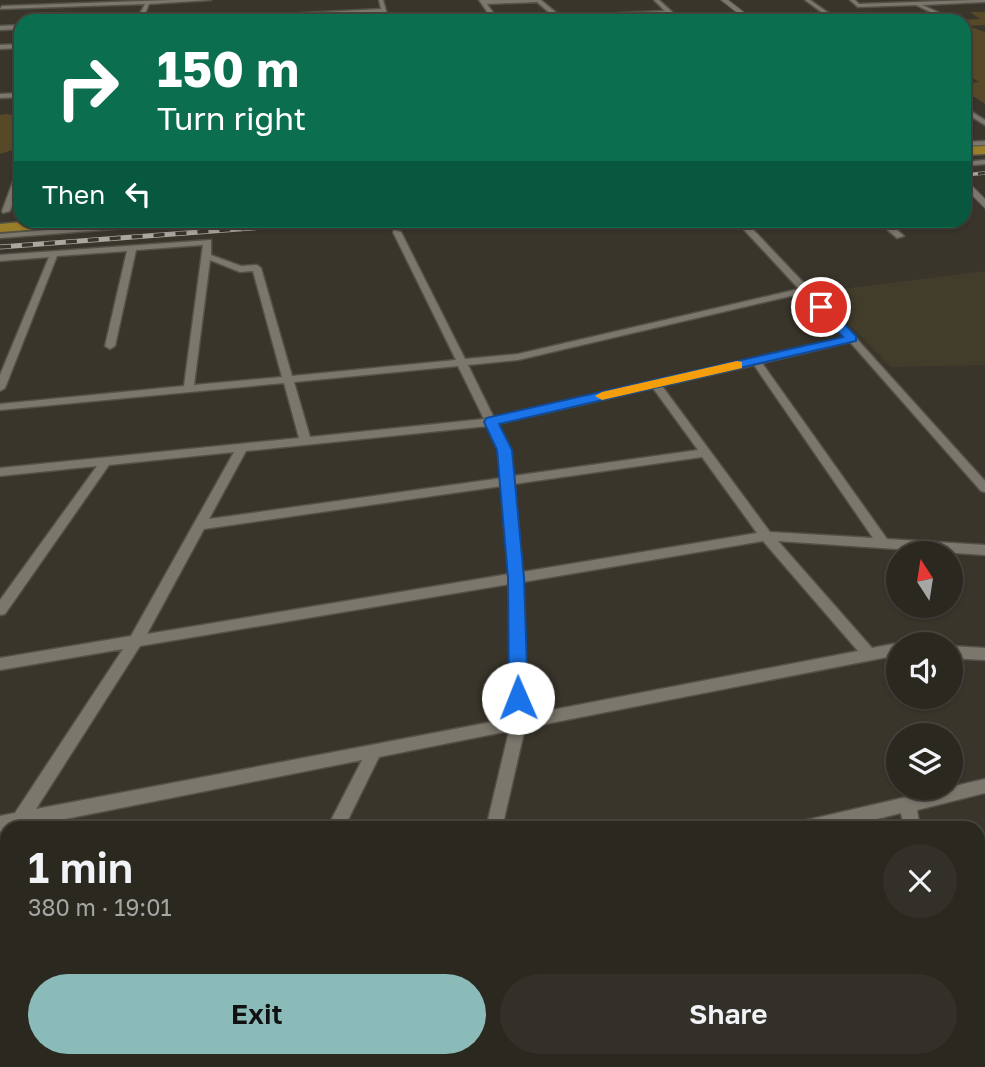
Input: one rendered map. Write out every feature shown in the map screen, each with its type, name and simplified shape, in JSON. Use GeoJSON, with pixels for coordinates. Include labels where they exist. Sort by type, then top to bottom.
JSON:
{"type":"FeatureCollection","features":[{"type":"Feature","properties":{"kind":"street"},"geometry":{"type":"LineString","coordinates":[[1,9],[9,0]]}},
{"type":"Feature","properties":{"kind":"street"},"geometry":{"type":"LineString","coordinates":[[1,9],[207,0]]}},
{"type":"Feature","properties":{"kind":"street"},"geometry":{"type":"LineString","coordinates":[[381,0],[385,14]]}},
{"type":"Feature","properties":{"kind":"street"},"geometry":{"type":"LineString","coordinates":[[482,1],[538,0],[555,14]]}},
{"type":"Feature","properties":{"kind":"street"},"geometry":{"type":"LineString","coordinates":[[656,0],[670,12]]}},
{"type":"Feature","properties":{"kind":"street"},"geometry":{"type":"LineString","coordinates":[[724,0],[742,14]]}},
{"type":"Feature","properties":{"kind":"street"},"geometry":{"type":"LineString","coordinates":[[807,0],[827,14]]}},
{"type":"Feature","properties":{"kind":"street"},"geometry":{"type":"LineString","coordinates":[[852,0],[858,6],[985,1]]}},
{"type":"Feature","properties":{"kind":"street"},"geometry":{"type":"LineString","coordinates":[[970,1],[985,8]]}},
{"type":"Feature","properties":{"kind":"street"},"geometry":{"type":"LineString","coordinates":[[142,14],[147,4]]}},
{"type":"Feature","properties":{"kind":"street"},"geometry":{"type":"LineString","coordinates":[[915,4],[937,14]]}},
{"type":"Feature","properties":{"kind":"street"},"geometry":{"type":"LineString","coordinates":[[301,14],[384,10]]}},
{"type":"Feature","properties":{"kind":"street"},"geometry":{"type":"LineString","coordinates":[[639,14],[670,12]]}},
{"type":"Feature","properties":{"kind":"street"},"geometry":{"type":"LineString","coordinates":[[971,190],[985,205]]}},
{"type":"Feature","properties":{"kind":"street"},"geometry":{"type":"LineString","coordinates":[[8,214],[14,194]]}},
{"type":"Feature","properties":{"kind":"street"},"geometry":{"type":"LineString","coordinates":[[0,236],[102,228]]}},
{"type":"Feature","properties":{"kind":"street"},"geometry":{"type":"LineString","coordinates":[[747,228],[852,339],[985,488]]}},
{"type":"Feature","properties":{"kind":"street"},"geometry":{"type":"LineString","coordinates":[[890,228],[901,236]]}},
{"type":"Feature","properties":{"kind":"street"},"geometry":{"type":"LineString","coordinates":[[397,232],[505,450],[516,578],[519,722],[496,821]]}},
{"type":"Feature","properties":{"kind":"street"},"geometry":{"type":"LineString","coordinates":[[0,258],[208,242],[189,388]]}},
{"type":"Feature","properties":{"kind":"street"},"geometry":{"type":"LineString","coordinates":[[110,346],[132,248]]}},
{"type":"Feature","properties":{"kind":"street"},"geometry":{"type":"LineString","coordinates":[[0,388],[54,254]]}},
{"type":"Feature","properties":{"kind":"street"},"geometry":{"type":"LineString","coordinates":[[206,256],[240,269],[257,268],[305,440]]}},
{"type":"Feature","properties":{"kind":"street"},"geometry":{"type":"LineString","coordinates":[[0,407],[518,357],[805,290]]}},
{"type":"Feature","properties":{"kind":"street"},"geometry":{"type":"LineString","coordinates":[[0,472],[491,422],[852,339]]}},
{"type":"Feature","properties":{"kind":"street"},"geometry":{"type":"LineString","coordinates":[[755,361],[884,545]]}},
{"type":"Feature","properties":{"kind":"street"},"geometry":{"type":"LineString","coordinates":[[655,384],[766,536],[867,653]]}},
{"type":"Feature","properties":{"kind":"street"},"geometry":{"type":"LineString","coordinates":[[20,820],[136,641],[242,447]]}},
{"type":"Feature","properties":{"kind":"street"},"geometry":{"type":"LineString","coordinates":[[198,525],[704,453]]}},
{"type":"Feature","properties":{"kind":"street"},"geometry":{"type":"LineString","coordinates":[[0,610],[106,461]]}},
{"type":"Feature","properties":{"kind":"street"},"geometry":{"type":"LineString","coordinates":[[0,664],[766,536],[985,550]]}},
{"type":"Feature","properties":{"kind":"street"},"geometry":{"type":"LineString","coordinates":[[15,821],[886,651]]}},
{"type":"Feature","properties":{"kind":"street"},"geometry":{"type":"LineString","coordinates":[[963,653],[985,654]]}},
{"type":"Feature","properties":{"kind":"street"},"geometry":{"type":"LineString","coordinates":[[339,821],[375,750]]}},
{"type":"Feature","properties":{"kind":"street"},"geometry":{"type":"LineString","coordinates":[[836,821],[985,786]]}},
{"type":"Feature","properties":{"kind":"street"},"geometry":{"type":"LineString","coordinates":[[908,804],[911,821]]}},
{"type":"Feature","properties":{"kind":"shaded area"},"geometry":{"type":"Polygon","coordinates":[[[970,12],[985,12],[985,25],[971,26],[971,19],[980,19],[970,12]]]}},
{"type":"Feature","properties":{"kind":"shaded area"},"geometry":{"type":"Polygon","coordinates":[[[971,27],[985,32],[985,104],[971,97],[971,83],[979,82],[971,77],[971,27]]]}},
{"type":"Feature","properties":{"kind":"shaded area"},"geometry":{"type":"Polygon","coordinates":[[[0,115],[14,116],[14,150],[0,154],[0,115]]]}},
{"type":"Feature","properties":{"kind":"shaded area"},"geometry":{"type":"Polygon","coordinates":[[[985,271],[985,365],[891,367],[818,292],[985,271]]]}},
{"type":"Feature","properties":{"kind":"railway"},"geometry":{"type":"LineString","coordinates":[[971,174],[985,173]]}},
{"type":"Feature","properties":{"kind":"railway"},"geometry":{"type":"LineString","coordinates":[[0,247],[251,228]]}},
{"type":"Feature","properties":{"kind":"slow traffic"},"geometry":{"type":"LineString","coordinates":[[602,396],[737,365]]}},
{"type":"Feature","properties":{"kind":"route"},"geometry":{"type":"LineString","coordinates":[[518,698],[516,578],[505,450],[491,422],[852,339],[821,307]]}}]}
